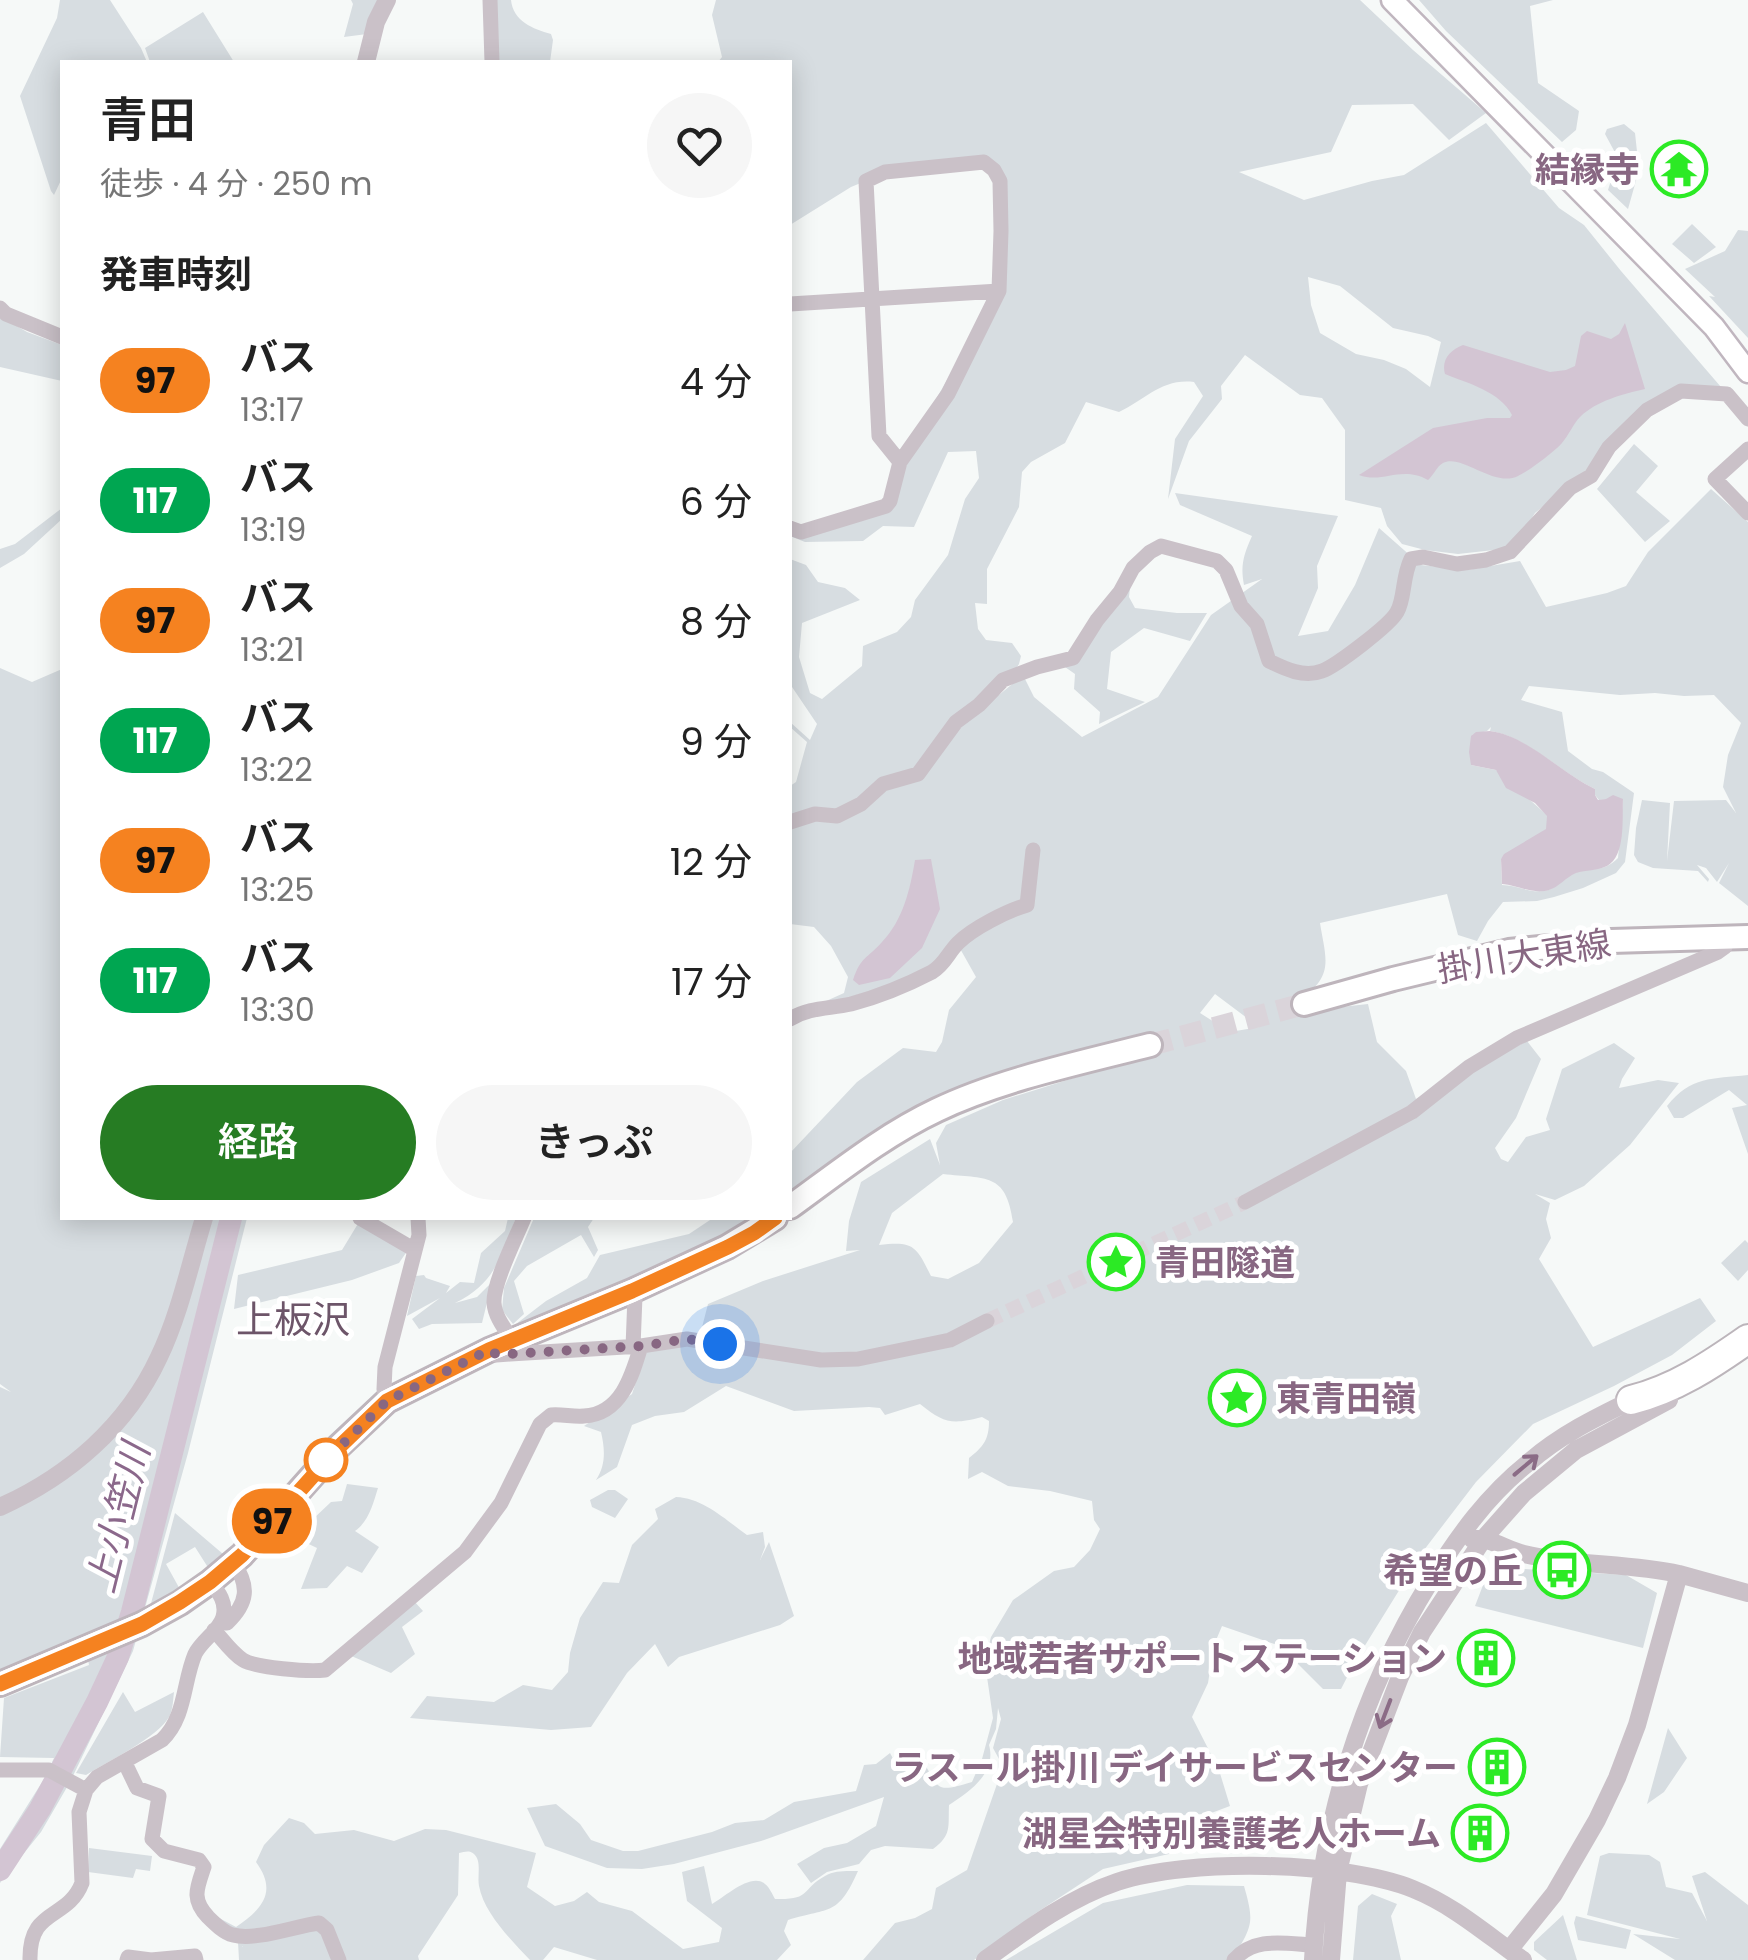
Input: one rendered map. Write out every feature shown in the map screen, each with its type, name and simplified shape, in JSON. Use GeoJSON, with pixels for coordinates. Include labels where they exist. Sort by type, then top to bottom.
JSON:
{"type":"FeatureCollection","features":[{"type":"Feature","properties":{"kind":"highway"},"geometry":{"type":"LineString","coordinates":[[1631,1400],[1659,1393],[1748,1339]]}},
{"type":"Feature","properties":{"kind":"main road"},"geometry":{"type":"LineString","coordinates":[[1392,0],[1714,327],[1748,372]]}},
{"type":"Feature","properties":{"kind":"main road","name":"掛川大東線"},"geometry":{"type":"LineString","coordinates":[[1304,1004],[1509,951],[1611,941],[1737,938]]}},
{"type":"Feature","properties":{"kind":"main road"},"geometry":{"type":"LineString","coordinates":[[792,1206],[876,1145],[938,1109],[1036,1075],[1150,1045]]}},
{"type":"Feature","properties":{"kind":"main road"},"geometry":{"type":"LineString","coordinates":[[0,1684],[142,1624],[210,1582],[387,1401],[489,1350],[728,1247],[772,1220]]}},
{"type":"Feature","properties":{"kind":"street"},"geometry":{"type":"LineString","coordinates":[[366,60],[376,22],[387,0]]}},
{"type":"Feature","properties":{"kind":"street"},"geometry":{"type":"LineString","coordinates":[[490,0],[492,60]]}},
{"type":"Feature","properties":{"kind":"street"},"geometry":{"type":"LineString","coordinates":[[792,529],[800,532],[886,506],[900,462],[948,394],[998,291],[1000,180],[984,162],[885,172],[866,181],[880,436],[900,462]]}},
{"type":"Feature","properties":{"kind":"street"},"geometry":{"type":"LineString","coordinates":[[792,304],[998,291]]}},
{"type":"Feature","properties":{"kind":"street"},"geometry":{"type":"LineString","coordinates":[[0,308],[60,337]]}},
{"type":"Feature","properties":{"kind":"street"},"geometry":{"type":"LineString","coordinates":[[792,821],[815,814],[837,816],[861,804],[883,784],[918,774],[956,722],[1004,680],[1037,666],[1072,658],[1133,568],[1161,546],[1217,561],[1226,570],[1241,606],[1257,624],[1268,661],[1292,672],[1321,672],[1384,629],[1400,610],[1405,572],[1411,559],[1422,557],[1457,564],[1510,552],[1570,488],[1591,476],[1609,447],[1647,410],[1681,391],[1727,394],[1748,419]]}},
{"type":"Feature","properties":{"kind":"street"},"geometry":{"type":"LineString","coordinates":[[1748,448],[1715,480],[1748,512]]}},
{"type":"Feature","properties":{"kind":"street"},"geometry":{"type":"LineString","coordinates":[[792,1018],[806,1010],[869,998],[942,965],[957,944],[1012,909],[1027,905],[1033,850]]}},
{"type":"Feature","properties":{"kind":"street"},"geometry":{"type":"LineString","coordinates":[[1244,1202],[1412,1112],[1470,1067],[1517,1038],[1718,952],[1737,938]]}},
{"type":"Feature","properties":{"kind":"street"},"geometry":{"type":"LineString","coordinates":[[0,1507],[74,1464],[104,1438],[133,1402],[160,1356],[203,1220]]}},
{"type":"Feature","properties":{"kind":"street"},"geometry":{"type":"LineString","coordinates":[[364,1220],[416,1250]]}},
{"type":"Feature","properties":{"kind":"street"},"geometry":{"type":"LineString","coordinates":[[387,1401],[385,1367],[416,1250],[418,1220]]}},
{"type":"Feature","properties":{"kind":"street"},"geometry":{"type":"LineString","coordinates":[[512,1340],[494,1304],[496,1289],[523,1220]]}},
{"type":"Feature","properties":{"kind":"street"},"geometry":{"type":"LineString","coordinates":[[218,1627],[237,1656],[248,1663],[313,1672],[325,1670],[465,1552],[502,1503],[540,1424],[551,1414],[586,1416],[604,1410],[621,1396],[632,1378],[637,1346],[632,1291]]}},
{"type":"Feature","properties":{"kind":"street"},"geometry":{"type":"LineString","coordinates":[[489,1350],[510,1354],[687,1339],[821,1360],[858,1359],[950,1340],[987,1321]]}},
{"type":"Feature","properties":{"kind":"street"},"geometry":{"type":"LineString","coordinates":[[1234,1960],[1242,1950],[1263,1942],[1313,1952],[1330,1870],[1341,1781],[1356,1734],[1396,1644],[1440,1566],[1484,1506],[1528,1462],[1557,1440],[1681,1375],[1748,1330]]}},
{"type":"Feature","properties":{"kind":"street"},"geometry":{"type":"LineString","coordinates":[[1331,1960],[1330,1870],[1360,1784],[1400,1677],[1422,1632],[1484,1538],[1524,1493],[1576,1450],[1704,1382],[1748,1352]]}},
{"type":"Feature","properties":{"kind":"street"},"geometry":{"type":"LineString","coordinates":[[1484,1506],[1480,1524],[1484,1538]]}},
{"type":"Feature","properties":{"kind":"street"},"geometry":{"type":"LineString","coordinates":[[1396,1644],[1468,1540],[1476,1538],[1521,1554],[1647,1567],[1748,1593]]}},
{"type":"Feature","properties":{"kind":"street"},"geometry":{"type":"LineString","coordinates":[[78,1786],[125,1763],[170,1732],[178,1717],[194,1656],[201,1643],[236,1614],[246,1590],[233,1562]]}},
{"type":"Feature","properties":{"kind":"street"},"geometry":{"type":"LineString","coordinates":[[985,1960],[1084,1896],[1146,1874],[1185,1868],[1330,1870],[1366,1876],[1427,1895],[1482,1928],[1516,1955],[1597,1820],[1617,1778],[1637,1725],[1679,1574]]}},
{"type":"Feature","properties":{"kind":"street"},"geometry":{"type":"LineString","coordinates":[[210,1582],[223,1602],[224,1614],[218,1627]]}},
{"type":"Feature","properties":{"kind":"street"},"geometry":{"type":"LineString","coordinates":[[125,1763],[137,1788],[159,1796],[152,1839],[164,1850],[198,1860],[204,1867],[196,1890],[198,1906],[218,1926],[232,1935],[251,1936],[319,1923],[339,1960]]}},
{"type":"Feature","properties":{"kind":"street"},"geometry":{"type":"LineString","coordinates":[[0,1770],[48,1770],[78,1786]]}},
{"type":"Feature","properties":{"kind":"street"},"geometry":{"type":"LineString","coordinates":[[30,1960],[36,1928],[70,1903],[82,1883],[78,1786]]}},
{"type":"Feature","properties":{"kind":"street"},"geometry":{"type":"LineString","coordinates":[[128,1960],[195,1956],[196,1960]]}},
{"type":"Feature","properties":{"kind":"shaded area"},"geometry":{"type":"Polygon","coordinates":[[[60,0],[110,0],[146,60],[60,60],[60,182],[54,195],[20,96],[57,18],[60,0]]]}},
{"type":"Feature","properties":{"kind":"shaded area"},"geometry":{"type":"Polygon","coordinates":[[[351,0],[378,0],[367,34],[344,37],[353,4],[351,0]]]}},
{"type":"Feature","properties":{"kind":"shaded area"},"geometry":{"type":"Polygon","coordinates":[[[492,0],[511,0],[520,19],[551,34],[550,60],[492,60],[492,0]]]}},
{"type":"Feature","properties":{"kind":"shaded area"},"geometry":{"type":"Polygon","coordinates":[[[716,0],[1360,0],[1486,113],[1449,140],[1413,104],[1352,105],[1331,152],[1239,172],[1304,200],[1404,175],[1486,123],[1559,208],[1584,225],[1727,394],[1678,388],[1535,513],[1519,538],[1503,549],[1458,554],[1402,544],[1387,526],[1381,508],[1345,500],[1345,430],[1322,398],[1300,395],[1245,355],[1221,386],[1222,399],[1189,441],[1168,499],[1175,439],[1203,396],[1194,382],[1172,383],[1119,412],[1086,402],[1065,443],[1031,462],[1022,472],[1019,507],[987,569],[987,604],[975,603],[978,629],[986,640],[1012,643],[1021,656],[999,695],[1023,675],[1034,697],[1082,737],[1158,697],[1211,615],[1262,579],[1244,585],[1242,571],[1252,536],[1180,505],[1175,493],[1338,516],[1317,566],[1318,588],[1298,636],[1328,631],[1355,585],[1379,528],[1421,565],[1467,570],[1520,561],[1546,607],[1626,586],[1648,552],[1711,489],[1748,522],[1748,906],[1719,883],[1729,863],[1717,882],[1706,868],[1697,865],[1708,882],[1698,871],[1653,868],[1638,862],[1634,855],[1642,800],[1670,803],[1667,861],[1674,801],[1726,800],[1736,813],[1723,787],[1728,755],[1741,723],[1714,695],[1620,695],[1529,686],[1521,700],[1562,712],[1568,751],[1634,793],[1625,862],[1616,873],[1583,888],[1537,901],[1503,902],[1477,941],[1458,935],[1447,894],[1320,923],[1324,973],[1303,997],[1323,1009],[1368,1004],[1377,1042],[1406,1071],[1416,1099],[1527,1041],[1541,1059],[1516,1118],[1495,1148],[1501,1159],[1508,1162],[1526,1137],[1550,1130],[1546,1119],[1562,1069],[1614,1043],[1635,1058],[1619,1088],[1658,1080],[1679,1083],[1630,1145],[1584,1186],[1555,1200],[1535,1194],[1550,1203],[1546,1219],[1551,1238],[1539,1259],[1593,1347],[1700,1298],[1716,1321],[1672,1355],[1533,1424],[1476,1482],[1424,1550],[1341,1689],[1323,1689],[1289,1649],[1222,1626],[1214,1645],[1208,1683],[1192,1717],[1219,1770],[1230,1806],[1190,1821],[1169,1854],[1103,1869],[974,1960],[863,1960],[895,1923],[932,1909],[936,1888],[967,1870],[997,1784],[999,1759],[993,1748],[1001,1719],[998,1708],[996,1729],[989,1745],[989,1764],[980,1781],[949,1805],[948,1830],[939,1844],[933,1849],[885,1846],[871,1850],[859,1864],[827,1872],[811,1883],[797,1864],[876,1826],[884,1797],[761,1841],[642,1869],[607,1868],[545,1846],[527,1808],[556,1804],[580,1824],[591,1840],[623,1851],[638,1851],[735,1823],[764,1820],[794,1802],[856,1791],[864,1765],[876,1764],[890,1753],[897,1766],[902,1758],[920,1757],[934,1781],[943,1787],[972,1782],[993,1718],[986,1670],[991,1679],[987,1652],[991,1637],[1013,1600],[1054,1571],[1074,1567],[1090,1550],[1100,1529],[1094,1520],[1092,1501],[1008,1486],[982,1472],[968,1479],[969,1458],[984,1442],[989,1421],[982,1417],[948,1421],[920,1404],[885,1415],[880,1408],[869,1407],[794,1411],[726,1386],[684,1412],[655,1416],[632,1425],[617,1467],[596,1480],[604,1457],[601,1432],[584,1426],[632,1394],[647,1348],[700,1335],[708,1304],[763,1281],[860,1250],[846,1251],[849,1221],[861,1182],[930,1139],[940,1165],[936,1143],[946,1125],[1003,1100],[1151,1054],[1032,1069],[792,1193],[792,1151],[857,1082],[903,1048],[936,1052],[949,1010],[976,977],[958,945],[928,974],[806,1010],[844,993],[848,977],[831,946],[814,927],[792,924],[792,785],[807,742],[792,729],[792,724],[810,740],[817,724],[792,687],[792,560],[806,565],[818,582],[845,588],[860,600],[802,623],[799,657],[810,693],[822,699],[862,666],[863,646],[897,632],[911,617],[915,600],[948,555],[965,499],[979,478],[976,451],[948,452],[914,527],[883,526],[863,541],[805,542],[792,537],[792,527],[801,532],[886,506],[900,462],[998,291],[1000,189],[985,163],[868,180],[792,224],[792,60],[720,60],[712,15],[716,0]],[[1308,277],[1320,333],[1356,354],[1406,369],[1430,387],[1441,342],[1393,328],[1340,286],[1308,277]],[[1491,727],[1472,735],[1471,765],[1496,770],[1547,815],[1547,829],[1501,859],[1502,885],[1548,890],[1572,874],[1607,866],[1618,858],[1623,799],[1599,800],[1595,789],[1530,747],[1490,731],[1491,727]],[[1215,994],[1200,1013],[1230,1032],[1259,1027],[1215,994]],[[943,1174],[892,1213],[879,1245],[907,1245],[921,1258],[931,1276],[948,1279],[979,1263],[1013,1222],[1010,1206],[999,1186],[982,1178],[943,1174]]]}},
{"type":"Feature","properties":{"kind":"shaded area"},"geometry":{"type":"Polygon","coordinates":[[[1419,0],[1553,0],[1530,6],[1538,83],[1579,111],[1576,130],[1562,142],[1419,0]]]}},
{"type":"Feature","properties":{"kind":"shaded area"},"geometry":{"type":"Polygon","coordinates":[[[203,12],[233,60],[149,60],[145,48],[203,12]]]}},
{"type":"Feature","properties":{"kind":"shaded area"},"geometry":{"type":"Polygon","coordinates":[[[1624,124],[1635,133],[1639,170],[1628,209],[1608,190],[1618,158],[1605,134],[1607,129],[1624,124]]]}},
{"type":"Feature","properties":{"kind":"shaded area"},"geometry":{"type":"Polygon","coordinates":[[[1692,224],[1716,247],[1694,263],[1672,244],[1692,224]]]}},
{"type":"Feature","properties":{"kind":"shaded area"},"geometry":{"type":"Polygon","coordinates":[[[1738,230],[1748,231],[1748,338],[1709,296],[1715,297],[1685,269],[1725,251],[1738,230]]]}},
{"type":"Feature","properties":{"kind":"shaded area"},"geometry":{"type":"Polygon","coordinates":[[[0,316],[60,344],[60,381],[0,367],[0,316]]]}},
{"type":"Feature","properties":{"kind":"shaded area"},"geometry":{"type":"Polygon","coordinates":[[[1625,323],[1645,389],[1586,411],[1558,447],[1523,474],[1499,478],[1450,461],[1441,464],[1428,480],[1409,474],[1359,475],[1433,428],[1510,418],[1507,407],[1492,394],[1445,374],[1446,360],[1458,347],[1463,345],[1550,372],[1566,370],[1575,366],[1581,336],[1587,331],[1611,339],[1625,323]]]}},
{"type":"Feature","properties":{"kind":"shaded area"},"geometry":{"type":"Polygon","coordinates":[[[1634,444],[1658,466],[1636,492],[1670,521],[1645,542],[1597,489],[1634,444]]]}},
{"type":"Feature","properties":{"kind":"shaded area"},"geometry":{"type":"Polygon","coordinates":[[[60,510],[60,521],[24,554],[0,568],[0,549],[15,544],[60,510]]]}},
{"type":"Feature","properties":{"kind":"shaded area"},"geometry":{"type":"Polygon","coordinates":[[[1131,578],[1129,597],[1135,608],[1207,613],[1190,641],[1144,628],[1111,652],[1107,689],[1145,702],[1099,724],[1100,712],[1074,689],[1075,674],[1065,667],[1131,578]]]}},
{"type":"Feature","properties":{"kind":"shaded area"},"geometry":{"type":"Polygon","coordinates":[[[0,668],[32,682],[60,670],[60,1220],[246,1220],[133,1651],[70,1782],[41,1832],[0,1883],[0,1849],[54,1758],[0,1757],[4,1698],[89,1665],[83,1636],[0,1679],[0,1387],[11,1392],[0,1384],[0,668]]]}},
{"type":"Feature","properties":{"kind":"shaded area"},"geometry":{"type":"Polygon","coordinates":[[[1490,731],[1530,747],[1595,789],[1598,800],[1613,795],[1623,799],[1622,836],[1613,861],[1603,868],[1576,873],[1549,890],[1502,884],[1504,854],[1546,829],[1547,816],[1535,803],[1506,788],[1496,770],[1471,765],[1471,736],[1490,731]]]}},
{"type":"Feature","properties":{"kind":"shaded area"},"geometry":{"type":"Polygon","coordinates":[[[931,859],[940,909],[922,948],[890,978],[859,985],[853,980],[859,966],[889,933],[900,914],[915,860],[931,859]]]}},
{"type":"Feature","properties":{"kind":"shaded area"},"geometry":{"type":"Polygon","coordinates":[[[1748,1075],[1748,1154],[1732,1108],[1747,1105],[1729,1090],[1683,1118],[1674,1118],[1667,1106],[1694,1084],[1748,1075]]]}},
{"type":"Feature","properties":{"kind":"shaded area"},"geometry":{"type":"Polygon","coordinates":[[[508,1220],[515,1220],[488,1278],[455,1303],[477,1297],[492,1282],[482,1323],[432,1324],[419,1329],[412,1319],[440,1298],[407,1316],[416,1276],[424,1275],[450,1286],[446,1293],[460,1282],[474,1283],[481,1253],[505,1231],[508,1220]]]}},
{"type":"Feature","properties":{"kind":"shaded area"},"geometry":{"type":"Polygon","coordinates":[[[533,1220],[593,1220],[588,1227],[598,1250],[594,1257],[581,1235],[527,1266],[514,1281],[524,1314],[513,1324],[502,1310],[504,1288],[533,1220]]]}},
{"type":"Feature","properties":{"kind":"shaded area"},"geometry":{"type":"Polygon","coordinates":[[[710,1220],[752,1220],[545,1317],[516,1324],[587,1278],[600,1255],[689,1234],[710,1220]]]}},
{"type":"Feature","properties":{"kind":"shaded area"},"geometry":{"type":"Polygon","coordinates":[[[359,1222],[412,1244],[399,1263],[352,1280],[234,1309],[238,1275],[342,1250],[359,1222]]]}},
{"type":"Feature","properties":{"kind":"shaded area"},"geometry":{"type":"Polygon","coordinates":[[[1745,1240],[1748,1270],[1738,1281],[1721,1263],[1745,1240]]]}},
{"type":"Feature","properties":{"kind":"shaded area"},"geometry":{"type":"Polygon","coordinates":[[[347,1484],[378,1488],[367,1517],[355,1531],[379,1547],[362,1573],[347,1566],[327,1588],[301,1589],[317,1548],[294,1537],[331,1502],[342,1501],[347,1484]]]}},
{"type":"Feature","properties":{"kind":"shaded area"},"geometry":{"type":"Polygon","coordinates":[[[608,1490],[628,1499],[615,1518],[592,1507],[590,1500],[608,1490]]]}},
{"type":"Feature","properties":{"kind":"shaded area"},"geometry":{"type":"Polygon","coordinates":[[[676,1497],[705,1506],[747,1535],[763,1532],[765,1547],[760,1560],[769,1542],[794,1616],[780,1625],[679,1657],[668,1667],[655,1644],[627,1673],[591,1727],[551,1730],[410,1718],[427,1696],[494,1702],[523,1685],[552,1690],[568,1672],[580,1618],[603,1582],[619,1583],[632,1545],[658,1519],[655,1509],[676,1497]]]}},
{"type":"Feature","properties":{"kind":"shaded area"},"geometry":{"type":"Polygon","coordinates":[[[175,1513],[223,1554],[209,1569],[195,1547],[166,1564],[182,1593],[149,1611],[175,1513]]]}},
{"type":"Feature","properties":{"kind":"shaded area"},"geometry":{"type":"Polygon","coordinates":[[[1490,1567],[1626,1575],[1657,1593],[1643,1648],[1475,1606],[1490,1567]]]}},
{"type":"Feature","properties":{"kind":"shaded area"},"geometry":{"type":"Polygon","coordinates":[[[414,1601],[423,1611],[402,1627],[415,1654],[391,1673],[349,1655],[414,1601]]]}},
{"type":"Feature","properties":{"kind":"shaded area"},"geometry":{"type":"Polygon","coordinates":[[[123,1692],[135,1712],[174,1692],[169,1717],[131,1749],[86,1775],[76,1773],[123,1692]]]}},
{"type":"Feature","properties":{"kind":"shaded area"},"geometry":{"type":"Polygon","coordinates":[[[1668,1728],[1687,1758],[1664,1792],[1647,1804],[1668,1728]]]}},
{"type":"Feature","properties":{"kind":"shaded area"},"geometry":{"type":"Polygon","coordinates":[[[289,1818],[304,1823],[315,1834],[354,1830],[394,1841],[425,1829],[446,1830],[536,1853],[527,1887],[555,1906],[574,1901],[587,1892],[599,1902],[632,1911],[683,1949],[719,1942],[722,1928],[687,1901],[682,1872],[704,1866],[712,1904],[753,1881],[765,1884],[775,1899],[787,1899],[800,1896],[829,1874],[858,1871],[845,1896],[832,1908],[788,1920],[784,1931],[791,1945],[777,1960],[597,1960],[554,1947],[543,1960],[530,1960],[486,1906],[479,1886],[478,1861],[469,1852],[459,1853],[458,1895],[419,1960],[239,1960],[238,1942],[206,1911],[236,1927],[260,1906],[266,1882],[256,1862],[264,1845],[289,1818]]]}},
{"type":"Feature","properties":{"kind":"shaded area"},"geometry":{"type":"Polygon","coordinates":[[[89,1848],[152,1856],[150,1871],[136,1869],[133,1878],[88,1872],[89,1848]]]}},
{"type":"Feature","properties":{"kind":"shaded area"},"geometry":{"type":"Polygon","coordinates":[[[1649,1855],[1660,1862],[1666,1887],[1692,1893],[1707,1921],[1692,1876],[1705,1872],[1748,1905],[1748,1960],[1675,1960],[1633,1934],[1680,1939],[1587,1915],[1600,1856],[1649,1855]]]}},
{"type":"Feature","properties":{"kind":"shaded area"},"geometry":{"type":"Polygon","coordinates":[[[1187,1885],[1244,1886],[1250,1924],[1232,1960],[1006,1960],[1103,1903],[1187,1885]]]}},
{"type":"Feature","properties":{"kind":"shaded area"},"geometry":{"type":"Polygon","coordinates":[[[1372,1894],[1397,1904],[1391,1916],[1401,1960],[1353,1960],[1358,1906],[1372,1894]]]}},
{"type":"Feature","properties":{"kind":"shaded area"},"geometry":{"type":"Polygon","coordinates":[[[1563,1915],[1577,1960],[1547,1960],[1534,1950],[1534,1942],[1563,1915]]]}},
{"type":"Feature","properties":{"kind":"shaded area"},"geometry":{"type":"Polygon","coordinates":[[[1576,1916],[1631,1930],[1626,1949],[1578,1940],[1576,1916]]]}},
{"type":"Feature","properties":{"kind":"waterway","name":"上小笠川"},"geometry":{"type":"LineString","coordinates":[[0,1870],[40,1809],[118,1657],[230,1220]]}},
{"type":"Feature","properties":{"kind":"tunnel"},"geometry":{"type":"LineString","coordinates":[[1150,1045],[1304,1004]]}},
{"type":"Feature","properties":{"kind":"tunnel"},"geometry":{"type":"LineString","coordinates":[[987,1321],[1245,1202]]}},
{"type":"Feature","properties":{"kind":"bus line","name":"97"},"geometry":{"type":"LineString","coordinates":[[0,1684],[142,1624],[210,1582],[242,1555],[338,1448],[387,1401],[489,1350],[728,1247],[772,1220]]}},
{"type":"Feature","properties":{"kind":"place","name":"結縁寺"},"geometry":{"type":"Point","coordinates":[1679,169]}},
{"type":"Feature","properties":{"kind":"place","name":"青田隧道"},"geometry":{"type":"Point","coordinates":[1116,1262]}},
{"type":"Feature","properties":{"kind":"place","name":"東青田嶺"},"geometry":{"type":"Point","coordinates":[1237,1398]}},
{"type":"Feature","properties":{"kind":"place","name":"希望の丘"},"geometry":{"type":"Point","coordinates":[1562,1570]}},
{"type":"Feature","properties":{"kind":"place","name":"地域若者サポートステーション"},"geometry":{"type":"Point","coordinates":[1486,1658]}},
{"type":"Feature","properties":{"kind":"place","name":"ラスール掛川 デイサービスセンター"},"geometry":{"type":"Point","coordinates":[1497,1767]}},
{"type":"Feature","properties":{"kind":"place","name":"湖星会特別養護老人ホーム"},"geometry":{"type":"Point","coordinates":[1480,1833]}},
{"type":"Feature","properties":{"kind":"district","name":"上板沢"},"geometry":{"type":"Point","coordinates":[293,1319]}},
{"type":"Feature","properties":{"kind":"route"},"geometry":{"type":"LineString","coordinates":[[326,1460],[316,1470],[387,1401],[489,1350],[510,1354],[641,1346],[687,1339],[720,1344]]}}]}
